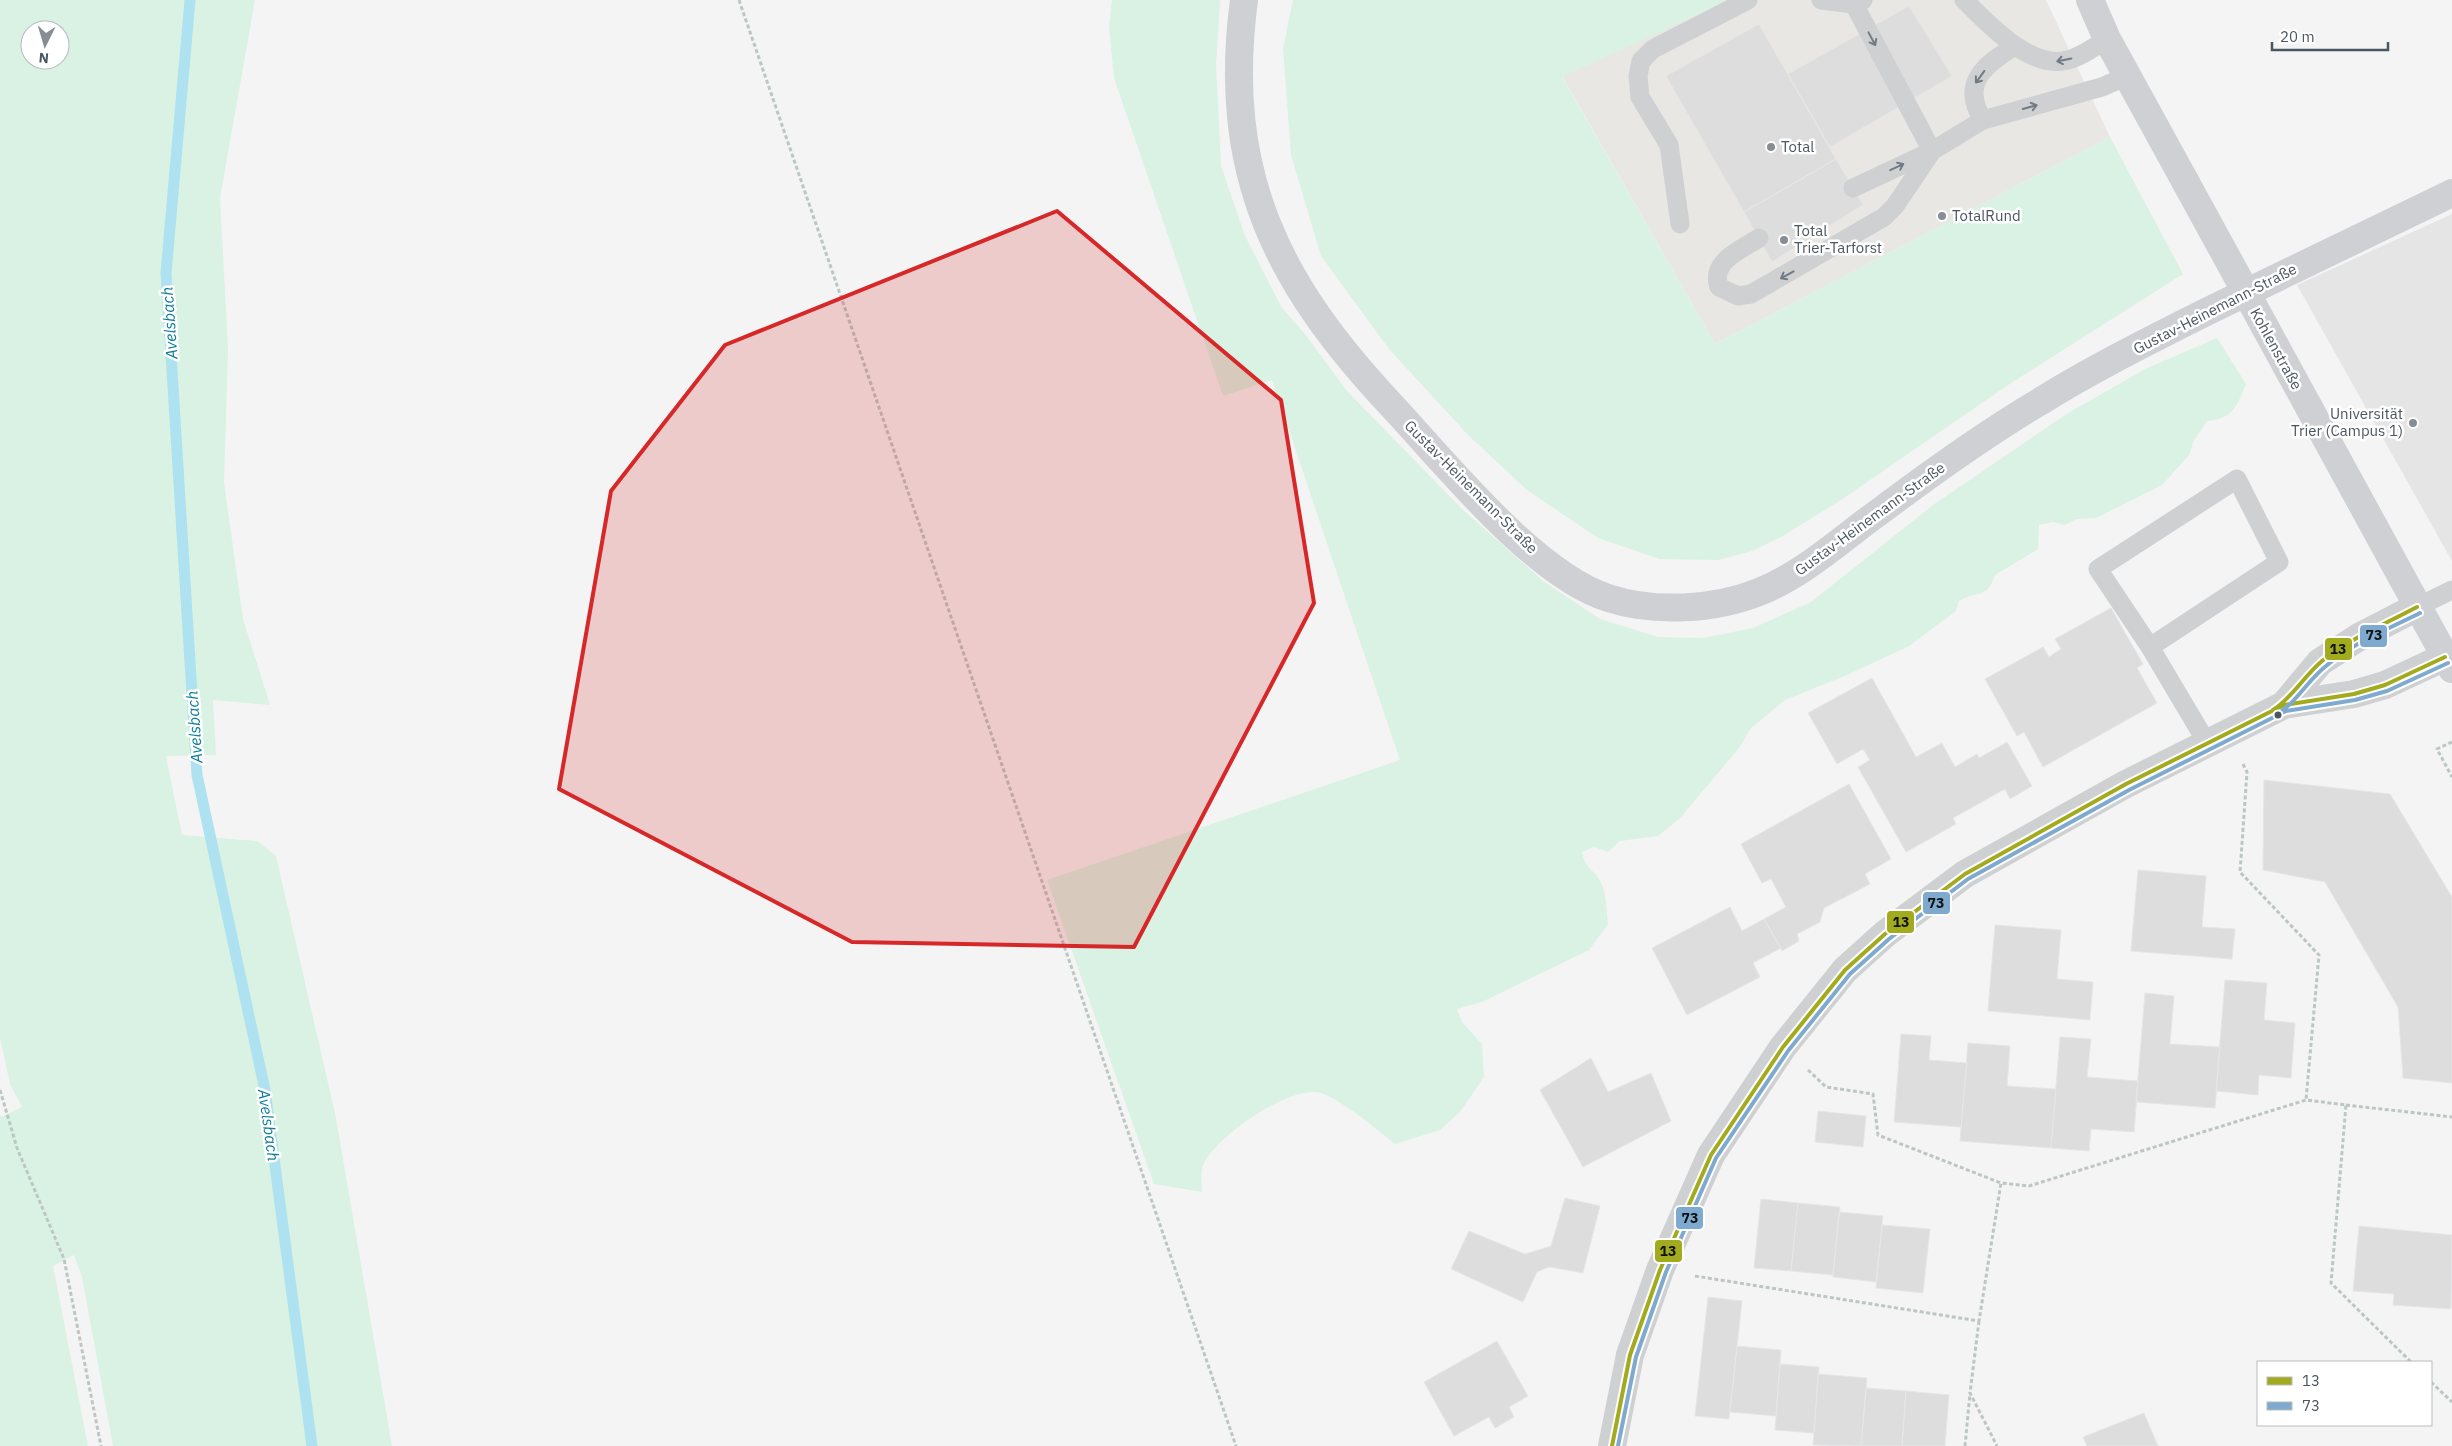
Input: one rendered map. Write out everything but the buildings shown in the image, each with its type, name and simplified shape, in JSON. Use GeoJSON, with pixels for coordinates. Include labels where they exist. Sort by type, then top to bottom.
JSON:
{"type":"FeatureCollection","features":[{"type":"Feature","properties":{"kind":"main road","name":"Gustav-Heinemann-Straße"},"geometry":{"type":"LineString","coordinates":[[1244,0],[1238,62],[1240,119],[1246,156],[1251,179],[1267,226],[1303,296],[1338,346],[1361,373],[1489,510],[1527,546],[1580,586],[1609,599],[1637,604],[1663,607],[1714,604],[1761,591],[1787,579],[1820,558],[1879,512],[1970,447],[2041,400],[2166,333],[2328,251],[2452,193]]}},
{"type":"Feature","properties":{"kind":"main road","name":"Kohlenstraße"},"geometry":{"type":"LineString","coordinates":[[2090,0],[2107,39],[2127,76],[2418,607],[2450,660]]}},
{"type":"Feature","properties":{"kind":"street"},"geometry":{"type":"LineString","coordinates":[[2284,705],[2320,662],[2359,637],[2418,607]]}},
{"type":"Feature","properties":{"kind":"street"},"geometry":{"type":"LineString","coordinates":[[1612,1446],[1630,1355],[1660,1270],[1711,1155],[1783,1047],[1845,970],[1927,900],[2008,848],[2217,737],[2284,705],[2354,694],[2385,686],[2450,660]]}},
{"type":"Feature","properties":{"kind":"lane"},"geometry":{"type":"LineString","coordinates":[[1680,224],[1668,146],[1640,97],[1638,76],[1642,61],[1653,50],[1748,0]]}},
{"type":"Feature","properties":{"kind":"lane"},"geometry":{"type":"LineString","coordinates":[[1821,0],[1858,2],[1932,151]]}},
{"type":"Feature","properties":{"kind":"lane"},"geometry":{"type":"LineString","coordinates":[[1964,0],[2015,46],[2048,62],[2064,61],[2107,39]]}},
{"type":"Feature","properties":{"kind":"lane"},"geometry":{"type":"LineString","coordinates":[[1984,120],[1974,106],[1974,85],[1992,60],[2015,46]]}},
{"type":"Feature","properties":{"kind":"lane"},"geometry":{"type":"LineString","coordinates":[[1853,188],[1932,151],[1984,120],[2102,87],[2127,76]]}},
{"type":"Feature","properties":{"kind":"lane"},"geometry":{"type":"LineString","coordinates":[[1759,238],[1721,263],[1716,279],[1719,287],[1738,296],[1751,294],[1884,218],[1895,206],[1932,151]]}},
{"type":"Feature","properties":{"kind":"lane"},"geometry":{"type":"LineString","coordinates":[[2150,647],[2279,562],[2238,479],[2098,569],[2150,647],[2217,737]]}},
{"type":"Feature","properties":{"kind":"lane"},"geometry":{"type":"LineString","coordinates":[[2418,607],[2452,590]]}},
{"type":"Feature","properties":{"kind":"path"},"geometry":{"type":"LineString","coordinates":[[739,0],[1236,1446]]}},
{"type":"Feature","properties":{"kind":"path"},"geometry":{"type":"LineString","coordinates":[[2217,737],[2247,772],[2240,872],[2319,955],[2306,1100]]}},
{"type":"Feature","properties":{"kind":"path"},"geometry":{"type":"LineString","coordinates":[[2452,742],[2437,749],[2452,777]]}},
{"type":"Feature","properties":{"kind":"path"},"geometry":{"type":"LineString","coordinates":[[1783,1047],[1826,1087],[1874,1094],[1878,1135],[2001,1183],[2028,1186],[2306,1100],[2452,1117]]}},
{"type":"Feature","properties":{"kind":"path"},"geometry":{"type":"LineString","coordinates":[[0,1090],[16,1148],[64,1259],[101,1446]]}},
{"type":"Feature","properties":{"kind":"path"},"geometry":{"type":"LineString","coordinates":[[2346,1105],[2331,1283],[2410,1361]]}},
{"type":"Feature","properties":{"kind":"path"},"geometry":{"type":"LineString","coordinates":[[1965,1446],[1979,1321],[2001,1183]]}},
{"type":"Feature","properties":{"kind":"path"},"geometry":{"type":"LineString","coordinates":[[1660,1270],[1979,1321]]}},
{"type":"Feature","properties":{"kind":"path"},"geometry":{"type":"LineString","coordinates":[[2432,1383],[2452,1402]]}},
{"type":"Feature","properties":{"kind":"path"},"geometry":{"type":"LineString","coordinates":[[1970,1392],[1997,1446]]}},
{"type":"Feature","properties":{"kind":"highlighted area"},"geometry":{"type":"Polygon","coordinates":[[[1057,211],[1281,400],[1314,603],[1134,947],[852,942],[559,789],[611,491],[725,345],[1057,211]]]}},
{"type":"Feature","properties":{"kind":"shaded area","name":"Total Trier-Tarforst"},"geometry":{"type":"Polygon","coordinates":[[[1729,0],[2046,0],[2110,137],[1715,344],[1562,76],[1729,0]]]}},
{"type":"Feature","properties":{"kind":"shaded area","name":"Universität Trier (Campus 1)"},"geometry":{"type":"Polygon","coordinates":[[[2452,214],[2452,561],[2297,285],[2452,214]]]}},
{"type":"Feature","properties":{"kind":"green space"},"geometry":{"type":"Polygon","coordinates":[[[0,0],[255,0],[220,198],[228,349],[224,482],[243,619],[270,705],[213,700],[216,755],[166,756],[182,835],[257,841],[276,856],[336,1118],[392,1446],[113,1446],[82,1277],[74,1255],[53,1266],[88,1446],[0,1446],[0,1115],[1,1117],[22,1107],[10,1084],[0,1038],[0,0]]]}},
{"type":"Feature","properties":{"kind":"green space"},"geometry":{"type":"Polygon","coordinates":[[[1112,0],[1220,0],[1216,64],[1221,166],[1245,236],[1282,308],[1305,334],[1347,391],[1462,509],[1543,581],[1600,619],[1658,637],[1703,638],[1753,628],[1811,602],[1933,505],[2065,415],[2145,369],[2217,338],[2246,384],[2233,410],[2216,420],[2207,421],[2193,442],[2190,454],[2162,485],[2096,518],[2076,519],[2065,525],[2053,522],[2039,525],[2038,549],[1995,575],[1989,588],[1985,591],[1959,601],[1956,611],[1909,646],[1847,675],[1785,700],[1750,729],[1740,747],[1680,818],[1658,836],[1620,841],[1608,852],[1594,847],[1582,852],[1586,863],[1602,886],[1608,924],[1589,950],[1482,1002],[1457,1009],[1462,1022],[1482,1044],[1484,1077],[1460,1112],[1440,1130],[1395,1144],[1345,1105],[1334,1099],[1315,1092],[1301,1094],[1286,1099],[1252,1117],[1222,1141],[1210,1153],[1203,1165],[1201,1175],[1202,1192],[1154,1184],[1047,880],[1400,760],[1272,380],[1223,396],[1114,78],[1109,26],[1112,0]]]}},
{"type":"Feature","properties":{"kind":"green space"},"geometry":{"type":"Polygon","coordinates":[[[1293,0],[1729,0],[1562,77],[1715,344],[2110,137],[2183,274],[2008,385],[1841,500],[1781,537],[1752,551],[1718,560],[1660,559],[1598,538],[1527,490],[1468,435],[1389,349],[1321,256],[1291,155],[1283,49],[1293,0]]]}},
{"type":"Feature","properties":{"kind":"waterway","name":"Avelsbach"},"geometry":{"type":"LineString","coordinates":[[190,0],[166,273],[197,775],[265,1090],[312,1446]]}},
{"type":"Feature","properties":{"kind":"transit line","name":"13"},"geometry":{"type":"LineString","coordinates":[[2273,710],[2287,699],[2322,661],[2333,653],[2356,638],[2417,607]]}},
{"type":"Feature","properties":{"kind":"transit line","name":"73"},"geometry":{"type":"LineString","coordinates":[[2276,715],[2290,704],[2319,672],[2336,658],[2371,637],[2420,613]]}},
{"type":"Feature","properties":{"kind":"transit line","name":"13"},"geometry":{"type":"LineString","coordinates":[[1612,1446],[1630,1355],[1660,1270],[1711,1155],[1783,1047],[1845,970],[1885,934],[1965,874],[2126,784],[2284,705],[2354,694],[2385,685],[2445,657]]}},
{"type":"Feature","properties":{"kind":"transit line","name":"73"},"geometry":{"type":"LineString","coordinates":[[1618,1446],[1636,1357],[1666,1272],[1716,1158],[1788,1051],[1850,974],[1889,939],[1968,879],[2129,790],[2286,711],[2355,700],[2387,691],[2448,663]]}},
{"type":"Feature","properties":{"kind":"place","name":"Total"},"geometry":{"type":"Point","coordinates":[1771,147]}},
{"type":"Feature","properties":{"kind":"place","name":"TotalRund"},"geometry":{"type":"Point","coordinates":[1942,216]}},
{"type":"Feature","properties":{"kind":"place","name":"Total Trier-Tarforst"},"geometry":{"type":"Point","coordinates":[1784,240]}},
{"type":"Feature","properties":{"kind":"place","name":"Universität Trier (Campus 1)"},"geometry":{"type":"Point","coordinates":[2413,423]}}]}
